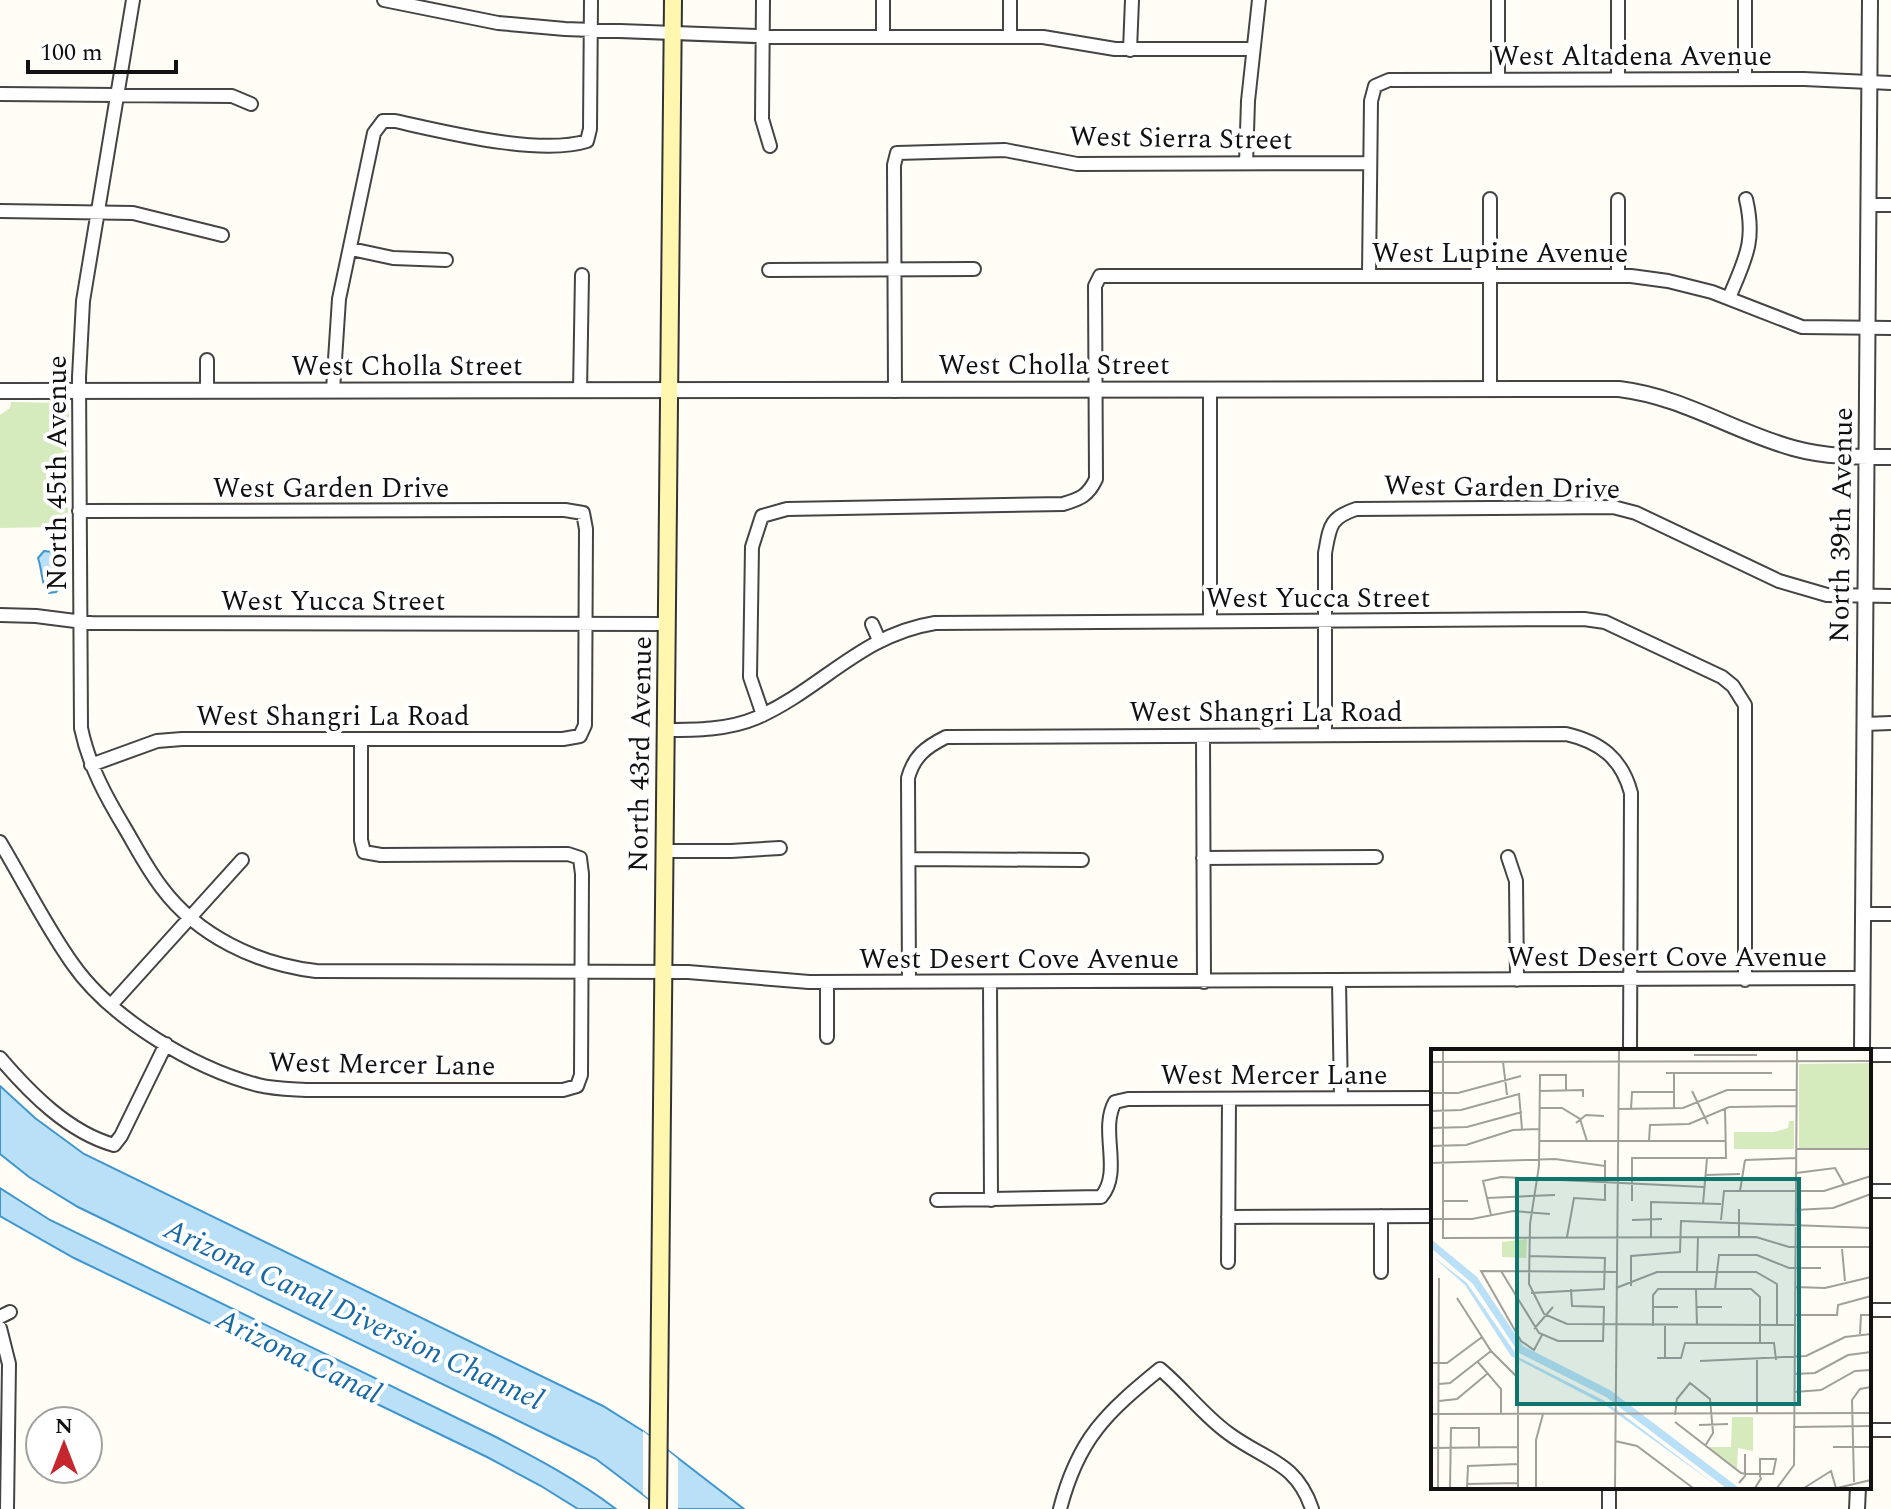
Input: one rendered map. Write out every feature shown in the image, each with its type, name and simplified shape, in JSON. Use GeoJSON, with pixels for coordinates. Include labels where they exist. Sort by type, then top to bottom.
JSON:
{"type":"FeatureCollection","features":[{"type":"Feature","properties":{"kind":"main road","name":"North 43rd Avenue"},"geometry":{"type":"LineString","coordinates":[[658,1509],[673,0]]}},
{"type":"Feature","properties":{"kind":"street","name":"North 45th Avenue"},"geometry":{"type":"LineString","coordinates":[[133,0],[83,301],[79,391],[81,728],[91,765],[146,865],[163,890],[191,917]]}},
{"type":"Feature","properties":{"kind":"street"},"geometry":{"type":"LineString","coordinates":[[384,0],[498,23],[591,30],[763,37],[1043,37],[1130,50],[1253,49]]}},
{"type":"Feature","properties":{"kind":"street"},"geometry":{"type":"LineString","coordinates":[[333,390],[339,299],[374,133],[383,121],[395,121],[515,142],[571,146],[587,141],[590,129],[591,0]]}},
{"type":"Feature","properties":{"kind":"street"},"geometry":{"type":"LineString","coordinates":[[763,0],[762,119],[770,146]]}},
{"type":"Feature","properties":{"kind":"street"},"geometry":{"type":"LineString","coordinates":[[883,0],[883,37]]}},
{"type":"Feature","properties":{"kind":"street"},"geometry":{"type":"LineString","coordinates":[[1010,0],[1010,37]]}},
{"type":"Feature","properties":{"kind":"street"},"geometry":{"type":"LineString","coordinates":[[1130,50],[1132,0]]}},
{"type":"Feature","properties":{"kind":"street"},"geometry":{"type":"LineString","coordinates":[[1246,163],[1259,0]]}},
{"type":"Feature","properties":{"kind":"street"},"geometry":{"type":"LineString","coordinates":[[1498,0],[1498,80]]}},
{"type":"Feature","properties":{"kind":"street"},"geometry":{"type":"LineString","coordinates":[[1618,0],[1618,79]]}},
{"type":"Feature","properties":{"kind":"street"},"geometry":{"type":"LineString","coordinates":[[1745,0],[1745,79]]}},
{"type":"Feature","properties":{"kind":"street","name":"North 39th Avenue"},"geometry":{"type":"LineString","coordinates":[[1862,1049],[1870,0]]}},
{"type":"Feature","properties":{"kind":"street","name":"West Altadena Avenue"},"geometry":{"type":"LineString","coordinates":[[1370,163],[1371,101],[1375,86],[1389,80],[1818,79],[1891,83]]}},
{"type":"Feature","properties":{"kind":"street"},"geometry":{"type":"LineString","coordinates":[[0,94],[232,96],[251,104]]}},
{"type":"Feature","properties":{"kind":"street","name":"West Sierra Street"},"geometry":{"type":"LineString","coordinates":[[895,269],[894,165],[897,153],[1005,150],[1077,164],[1370,163]]}},
{"type":"Feature","properties":{"kind":"street"},"geometry":{"type":"LineString","coordinates":[[1369,275],[1370,163]]}},
{"type":"Feature","properties":{"kind":"street"},"geometry":{"type":"LineString","coordinates":[[1490,199],[1490,389]]}},
{"type":"Feature","properties":{"kind":"street"},"geometry":{"type":"LineString","coordinates":[[1729,298],[1750,247],[1751,225],[1746,199]]}},
{"type":"Feature","properties":{"kind":"street"},"geometry":{"type":"LineString","coordinates":[[1618,200],[1618,275]]}},
{"type":"Feature","properties":{"kind":"street"},"geometry":{"type":"LineString","coordinates":[[1868,205],[1891,205]]}},
{"type":"Feature","properties":{"kind":"street"},"geometry":{"type":"LineString","coordinates":[[0,211],[133,213],[222,235]]}},
{"type":"Feature","properties":{"kind":"street"},"geometry":{"type":"LineString","coordinates":[[351,249],[393,258],[446,260]]}},
{"type":"Feature","properties":{"kind":"street"},"geometry":{"type":"LineString","coordinates":[[895,269],[895,391]]}},
{"type":"Feature","properties":{"kind":"street"},"geometry":{"type":"LineString","coordinates":[[769,270],[974,269]]}},
{"type":"Feature","properties":{"kind":"street"},"geometry":{"type":"LineString","coordinates":[[580,391],[582,275]]}},
{"type":"Feature","properties":{"kind":"street","name":"West Lupine Avenue"},"geometry":{"type":"LineString","coordinates":[[1095,390],[1095,286],[1100,276],[1618,275],[1668,281],[1729,298],[1802,327],[1891,328]]}},
{"type":"Feature","properties":{"kind":"street"},"geometry":{"type":"LineString","coordinates":[[207,360],[207,391]]}},
{"type":"Feature","properties":{"kind":"street"},"geometry":{"type":"LineString","coordinates":[[763,715],[750,677],[752,547],[762,516],[787,509],[1063,504],[1084,498],[1096,479],[1095,390]]}},
{"type":"Feature","properties":{"kind":"street"},"geometry":{"type":"LineString","coordinates":[[1210,390],[1210,621]]}},
{"type":"Feature","properties":{"kind":"street","name":"West Cholla Street"},"geometry":{"type":"LineString","coordinates":[[0,391],[1634,391],[1690,406],[1798,450],[1825,455],[1891,457]]}},
{"type":"Feature","properties":{"kind":"street","name":"West Garden Drive"},"geometry":{"type":"LineString","coordinates":[[1324,621],[1325,553],[1329,530],[1336,517],[1356,509],[1613,507],[1651,519],[1779,581],[1827,595],[1891,596]]}},
{"type":"Feature","properties":{"kind":"street","name":"West Garden Drive"},"geometry":{"type":"LineString","coordinates":[[79,511],[565,510],[583,513],[586,529],[585,624]]}},
{"type":"Feature","properties":{"kind":"street","name":"West Yucca Street"},"geometry":{"type":"LineString","coordinates":[[0,615],[80,622],[666,624]]}},
{"type":"Feature","properties":{"kind":"street"},"geometry":{"type":"LineString","coordinates":[[1324,621],[1325,735]]}},
{"type":"Feature","properties":{"kind":"street","name":"West Yucca Street"},"geometry":{"type":"LineString","coordinates":[[665,730],[734,725],[763,715],[879,640],[908,627],[949,622],[1597,621],[1722,677],[1740,695],[1745,705],[1745,980]]}},
{"type":"Feature","properties":{"kind":"street","name":"West Shangri La Road"},"geometry":{"type":"LineString","coordinates":[[91,765],[157,741],[563,739],[580,736],[585,725],[585,624]]}},
{"type":"Feature","properties":{"kind":"street"},"geometry":{"type":"LineString","coordinates":[[872,624],[879,640]]}},
{"type":"Feature","properties":{"kind":"street"},"geometry":{"type":"LineString","coordinates":[[1864,724],[1891,723]]}},
{"type":"Feature","properties":{"kind":"street","name":"West Shangri La Road"},"geometry":{"type":"LineString","coordinates":[[909,859],[908,778],[912,762],[922,751],[946,737],[1566,734],[1585,738],[1609,753],[1626,776],[1632,807],[1630,980]]}},
{"type":"Feature","properties":{"kind":"street"},"geometry":{"type":"LineString","coordinates":[[1203,736],[1204,982]]}},
{"type":"Feature","properties":{"kind":"street"},"geometry":{"type":"LineString","coordinates":[[361,739],[361,840],[364,852],[381,855],[568,854],[580,858],[581,972]]}},
{"type":"Feature","properties":{"kind":"street","name":"West Mercer Lane"},"geometry":{"type":"LineString","coordinates":[[0,842],[72,963],[111,1005],[142,1030],[166,1044],[237,1078],[276,1089],[563,1090],[577,1086],[581,1075],[581,972]]}},
{"type":"Feature","properties":{"kind":"street"},"geometry":{"type":"LineString","coordinates":[[664,851],[780,848]]}},
{"type":"Feature","properties":{"kind":"street"},"geometry":{"type":"LineString","coordinates":[[1203,858],[1376,857]]}},
{"type":"Feature","properties":{"kind":"street"},"geometry":{"type":"LineString","coordinates":[[1508,857],[1516,881],[1517,980]]}},
{"type":"Feature","properties":{"kind":"street"},"geometry":{"type":"LineString","coordinates":[[909,982],[909,859],[1082,860]]}},
{"type":"Feature","properties":{"kind":"street"},"geometry":{"type":"LineString","coordinates":[[111,1005],[242,860]]}},
{"type":"Feature","properties":{"kind":"street"},"geometry":{"type":"LineString","coordinates":[[1863,914],[1891,914]]}},
{"type":"Feature","properties":{"kind":"street","name":"West Desert Cove Avenue"},"geometry":{"type":"LineString","coordinates":[[191,917],[230,945],[263,960],[291,968],[335,972],[663,972],[827,982],[1861,978]]}},
{"type":"Feature","properties":{"kind":"street"},"geometry":{"type":"LineString","coordinates":[[1630,980],[1630,1049]]}},
{"type":"Feature","properties":{"kind":"street"},"geometry":{"type":"LineString","coordinates":[[1339,981],[1341,1098]]}},
{"type":"Feature","properties":{"kind":"street"},"geometry":{"type":"LineString","coordinates":[[827,982],[827,1037]]}},
{"type":"Feature","properties":{"kind":"street"},"geometry":{"type":"LineString","coordinates":[[937,1200],[991,1200],[990,982]]}},
{"type":"Feature","properties":{"kind":"street"},"geometry":{"type":"LineString","coordinates":[[0,1058],[27,1089],[48,1107],[86,1133],[114,1145],[166,1044]]}},
{"type":"Feature","properties":{"kind":"street","name":"West Mercer Lane"},"geometry":{"type":"LineString","coordinates":[[991,1200],[1101,1197],[1109,1181],[1109,1116],[1115,1102],[1128,1099],[1431,1098]]}},
{"type":"Feature","properties":{"kind":"street"},"geometry":{"type":"LineString","coordinates":[[1228,1262],[1229,1099]]}},
{"type":"Feature","properties":{"kind":"street"},"geometry":{"type":"LineString","coordinates":[[1381,1216],[1381,1272]]}},
{"type":"Feature","properties":{"kind":"street"},"geometry":{"type":"LineString","coordinates":[[1228,1217],[1431,1216]]}},
{"type":"Feature","properties":{"kind":"street"},"geometry":{"type":"LineString","coordinates":[[0,1328],[9,1364],[7,1509]]}},
{"type":"Feature","properties":{"kind":"street"},"geometry":{"type":"LineString","coordinates":[[1060,1509],[1070,1474],[1085,1442],[1116,1405],[1160,1369],[1228,1434],[1280,1462],[1292,1473],[1301,1483],[1312,1509]]}},
{"type":"Feature","properties":{"kind":"street"},"geometry":{"type":"LineString","coordinates":[[1857,1509],[1858,1489]]}},
{"type":"Feature","properties":{"kind":"green space"},"geometry":{"type":"Polygon","coordinates":[[[11,402],[63,403],[69,408],[68,516],[58,516],[57,527],[0,528],[0,415],[10,408],[11,402]]]}},
{"type":"Feature","properties":{"kind":"water"},"geometry":{"type":"Polygon","coordinates":[[[44,551],[53,552],[61,560],[62,585],[56,592],[49,593],[43,581],[38,558],[44,551]]]}},
{"type":"Feature","properties":{"kind":"water","name":"Arizona Canal Diversion Channel"},"geometry":{"type":"Polygon","coordinates":[[[0,1086],[35,1118],[84,1154],[603,1406],[643,1431],[744,1509],[662,1509],[596,1459],[78,1207],[29,1177],[0,1154],[0,1086]]]}},
{"type":"Feature","properties":{"kind":"water","name":"Arizona Canal"},"geometry":{"type":"Polygon","coordinates":[[[0,1188],[50,1220],[494,1436],[572,1479],[616,1509],[578,1509],[487,1457],[74,1258],[0,1216],[0,1188]]]}},
{"type":"Feature","properties":{"kind":"pier"},"geometry":{"type":"Polygon","coordinates":[[[643,1431],[678,1459],[678,1509],[662,1509],[643,1494],[643,1431]]]}}]}
